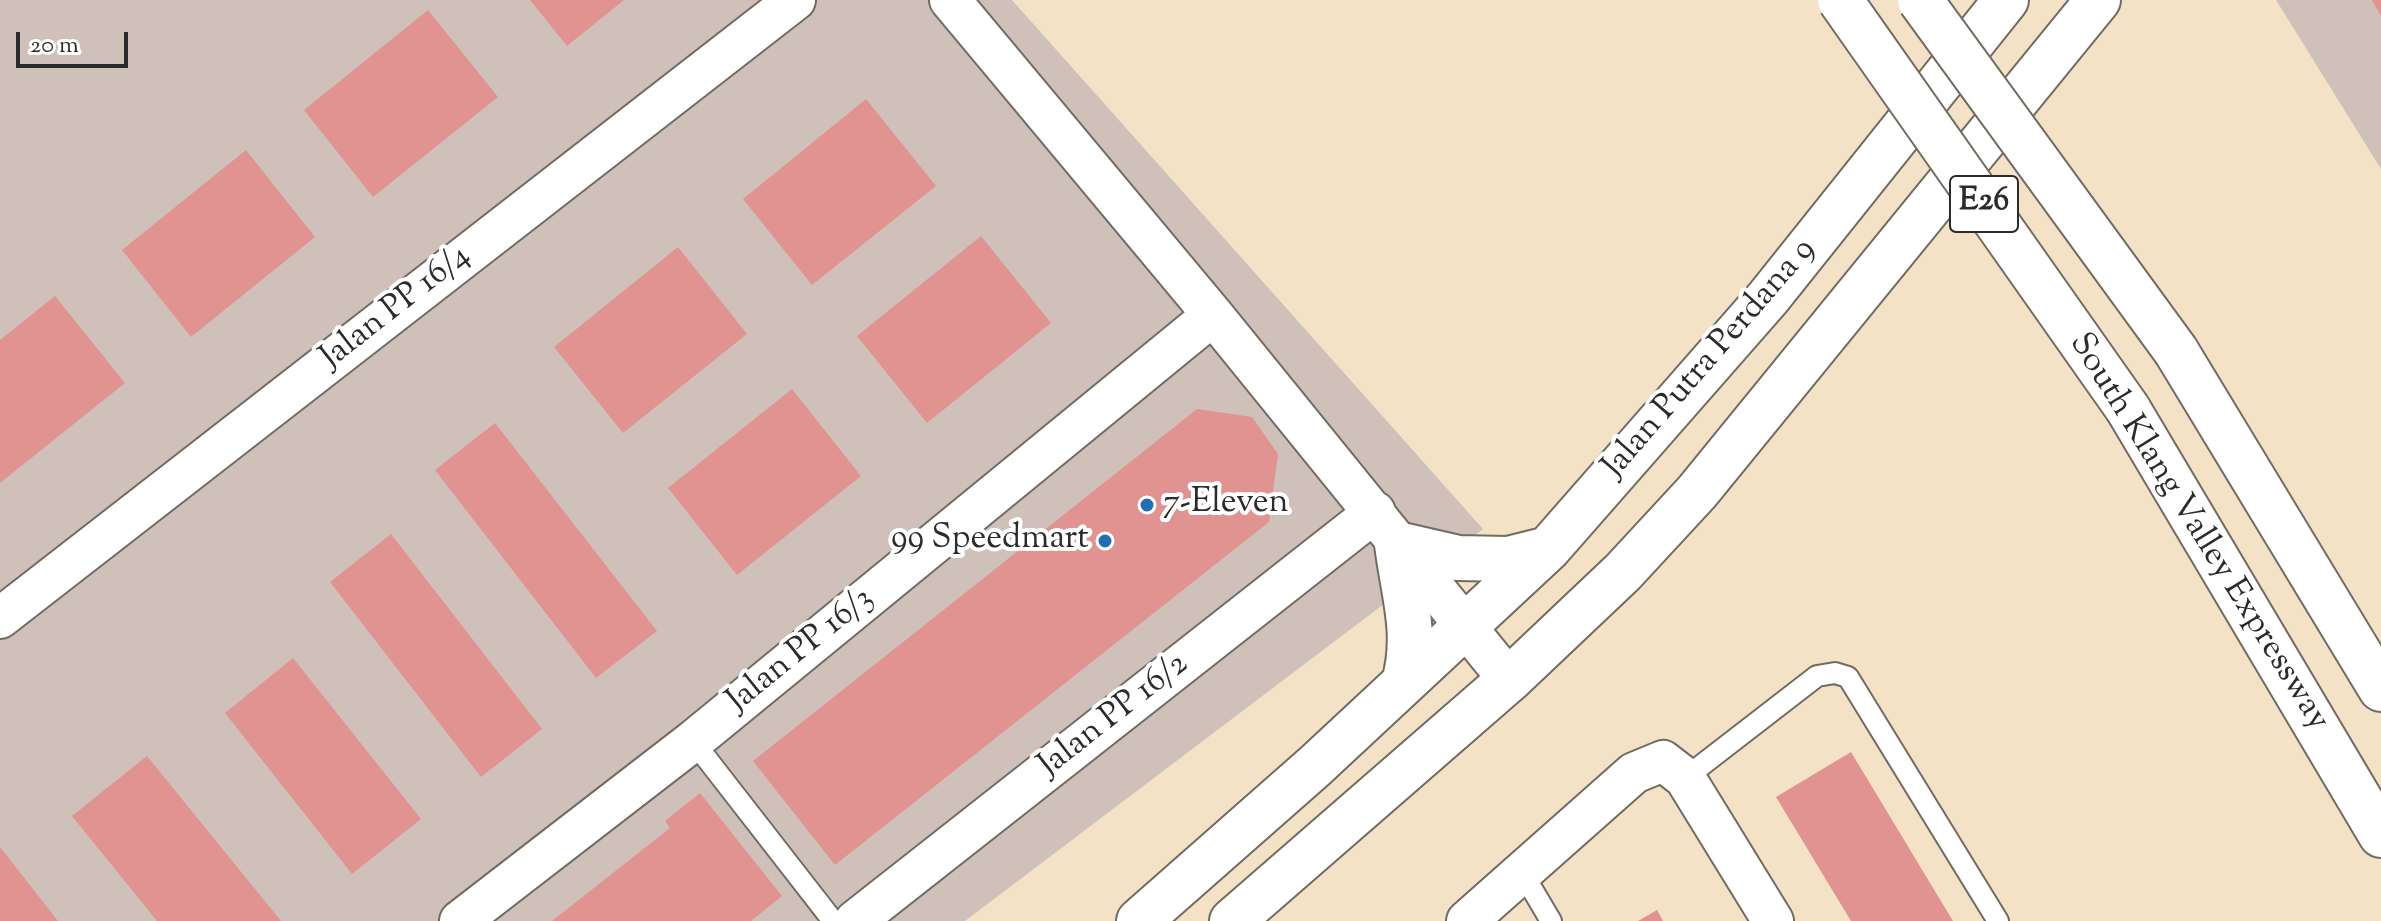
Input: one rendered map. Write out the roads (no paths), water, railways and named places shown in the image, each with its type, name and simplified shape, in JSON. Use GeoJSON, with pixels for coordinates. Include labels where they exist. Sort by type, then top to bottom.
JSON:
{"type":"FeatureCollection","features":[{"type":"Feature","properties":{"kind":"main road","name":"South Klang Valley Expressway"},"geometry":{"type":"LineString","coordinates":[[1840,0],[2128,409],[2381,835]]}},
{"type":"Feature","properties":{"kind":"main road","name":"E26"},"geometry":{"type":"LineString","coordinates":[[1920,0],[2176,351],[2381,689]]}},
{"type":"Feature","properties":{"kind":"main road","name":"Jalan Putra Perdana 9"},"geometry":{"type":"LineString","coordinates":[[1139,921],[1246,828],[1548,549],[1768,298],[2006,0]]}},
{"type":"Feature","properties":{"kind":"main road","name":"Jalan Putra Perdana 9"},"geometry":{"type":"LineString","coordinates":[[1232,921],[1509,680],[1623,572],[1697,492],[2098,0]]}},
{"type":"Feature","properties":{"kind":"main road"},"geometry":{"type":"LineString","coordinates":[[1386,528],[1458,558],[1508,559],[1548,549]]}},
{"type":"Feature","properties":{"kind":"main road"},"geometry":{"type":"LineString","coordinates":[[1386,528],[1412,630],[1410,660],[1397,689]]}},
{"type":"Feature","properties":{"kind":"street","name":"Jalan PP 16/4"},"geometry":{"type":"LineString","coordinates":[[0,618],[795,0]]}},
{"type":"Feature","properties":{"kind":"street"},"geometry":{"type":"LineString","coordinates":[[950,0],[1213,315],[1509,680]]}},
{"type":"Feature","properties":{"kind":"street","name":"Jalan PP 16/3"},"geometry":{"type":"LineString","coordinates":[[460,921],[693,741],[1213,315]]}},
{"type":"Feature","properties":{"kind":"street","name":"Jalan PP 16/2"},"geometry":{"type":"LineString","coordinates":[[855,921],[1386,528]]}},
{"type":"Feature","properties":{"kind":"street"},"geometry":{"type":"LineString","coordinates":[[1467,921],[1634,773],[1663,761],[1685,778],[1773,921]]}},
{"type":"Feature","properties":{"kind":"lane"},"geometry":{"type":"LineString","coordinates":[[1685,778],[1817,676],[1835,673],[1848,677],[1998,921]]}},
{"type":"Feature","properties":{"kind":"lane"},"geometry":{"type":"LineString","coordinates":[[693,741],[833,921]]}},
{"type":"Feature","properties":{"kind":"lane"},"geometry":{"type":"LineString","coordinates":[[1522,872],[1551,921]]}},
{"type":"Feature","properties":{"kind":"place","name":"7-Eleven"},"geometry":{"type":"Point","coordinates":[1147,505]}},
{"type":"Feature","properties":{"kind":"place","name":"99 Speedmart"},"geometry":{"type":"Point","coordinates":[1105,541]}}]}
